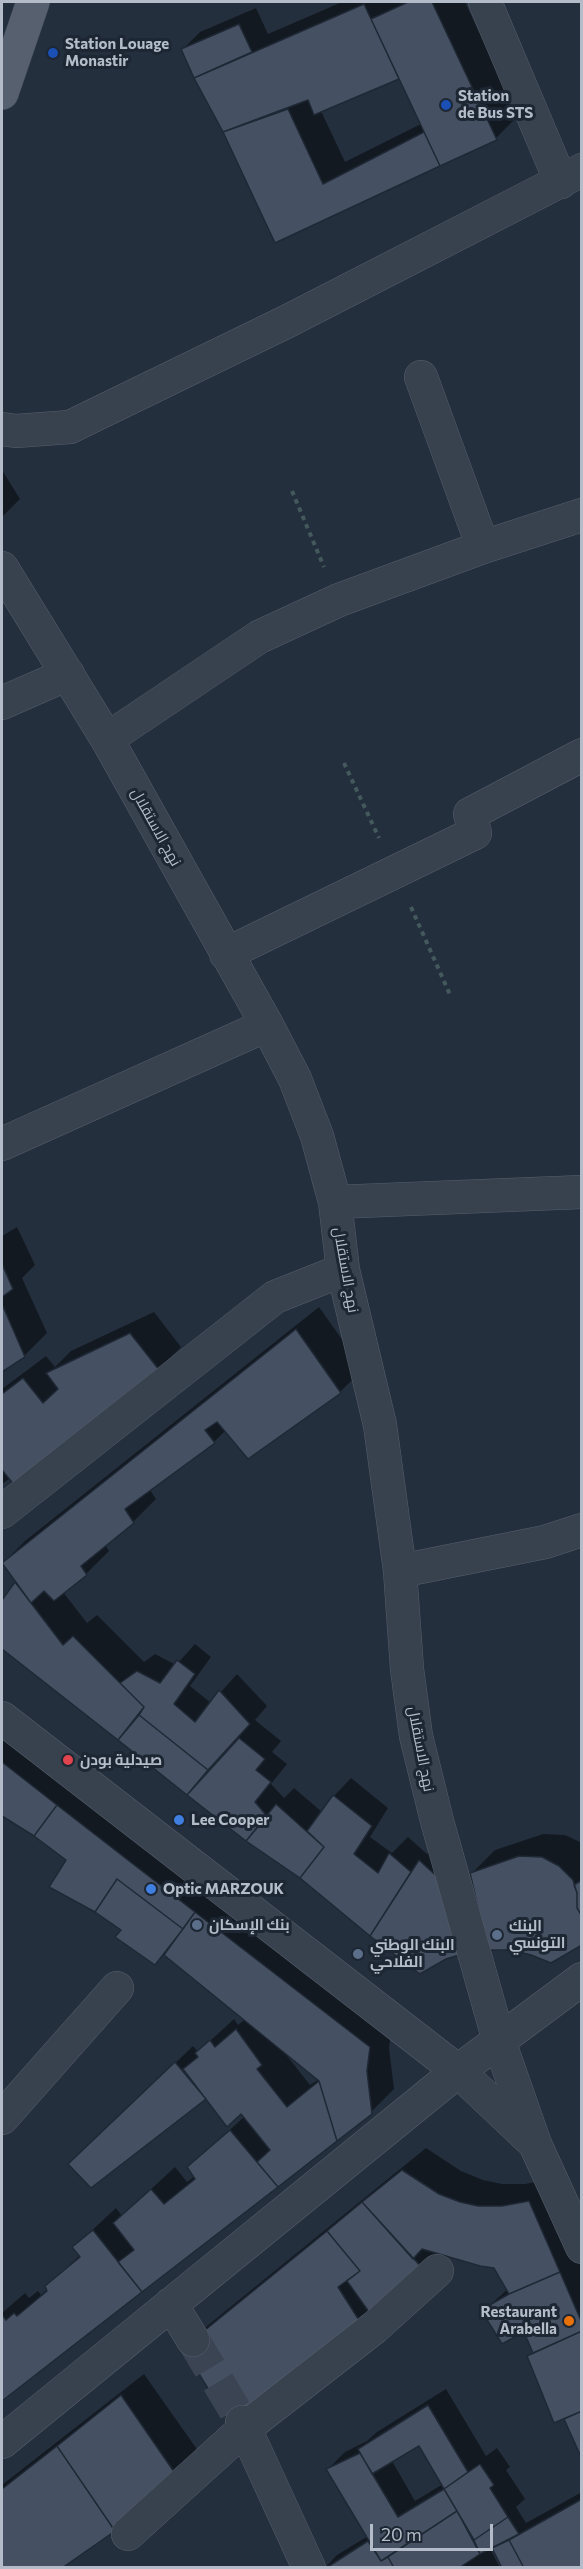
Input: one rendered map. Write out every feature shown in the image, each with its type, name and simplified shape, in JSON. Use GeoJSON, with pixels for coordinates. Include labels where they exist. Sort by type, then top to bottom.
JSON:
{"type":"FeatureCollection","features":[{"type":"Feature","properties":{"kind":"main road"},"geometry":{"type":"LineString","coordinates":[[2,93],[33,2]]}},
{"type":"Feature","properties":{"kind":"street"},"geometry":{"type":"LineString","coordinates":[[2,429],[70,427],[288,321],[571,176],[485,2]]}},
{"type":"Feature","properties":{"kind":"street"},"geometry":{"type":"LineString","coordinates":[[421,377],[483,547]]}},
{"type":"Feature","properties":{"kind":"street"},"geometry":{"type":"LineString","coordinates":[[107,739],[259,637],[339,600],[483,547],[582,515]]}},
{"type":"Feature","properties":{"kind":"street","name":"نهج الاستقلال"},"geometry":{"type":"LineString","coordinates":[[2,568],[107,739],[267,1025],[295,1078],[317,1136],[334,1202],[343,1270],[380,1425],[400,1570],[407,1668],[416,1736],[437,1821],[499,2041],[535,2144],[582,2247]]}},
{"type":"Feature","properties":{"kind":"street"},"geometry":{"type":"LineString","coordinates":[[2,703],[68,674]]}},
{"type":"Feature","properties":{"kind":"street"},"geometry":{"type":"LineString","coordinates":[[226,954],[475,833],[470,814],[582,755]]}},
{"type":"Feature","properties":{"kind":"street"},"geometry":{"type":"LineString","coordinates":[[2,1144],[267,1025]]}},
{"type":"Feature","properties":{"kind":"street"},"geometry":{"type":"LineString","coordinates":[[334,1202],[582,1192]]}},
{"type":"Feature","properties":{"kind":"street"},"geometry":{"type":"LineString","coordinates":[[2,1512],[275,1297],[343,1270]]}},
{"type":"Feature","properties":{"kind":"street"},"geometry":{"type":"LineString","coordinates":[[400,1570],[545,1542],[582,1530]]}},
{"type":"Feature","properties":{"kind":"street"},"geometry":{"type":"LineString","coordinates":[[2,1718],[458,2071],[535,2144]]}},
{"type":"Feature","properties":{"kind":"street"},"geometry":{"type":"LineString","coordinates":[[2,2442],[458,2071],[582,1978]]}},
{"type":"Feature","properties":{"kind":"street"},"geometry":{"type":"LineString","coordinates":[[2,2118],[117,1988]]}},
{"type":"Feature","properties":{"kind":"street"},"geometry":{"type":"LineString","coordinates":[[128,2534],[244,2425],[375,2327],[437,2271]]}},
{"type":"Feature","properties":{"kind":"street"},"geometry":{"type":"LineString","coordinates":[[171,2304],[193,2340]]}},
{"type":"Feature","properties":{"kind":"street"},"geometry":{"type":"LineString","coordinates":[[244,2425],[309,2568]]}},
{"type":"Feature","properties":{"kind":"path"},"geometry":{"type":"LineString","coordinates":[[292,491],[339,600]]}},
{"type":"Feature","properties":{"kind":"building","name":"Station de Bus STS"},"geometry":{"type":"Polygon","coordinates":[[[408,2],[432,2],[497,140],[440,166],[371,19],[408,2]]]}},
{"type":"Feature","properties":{"kind":"building"},"geometry":{"type":"Polygon","coordinates":[[[364,4],[399,79],[314,115],[308,100],[223,132],[194,78],[364,4]]]}},
{"type":"Feature","properties":{"kind":"building"},"geometry":{"type":"Polygon","coordinates":[[[239,24],[252,52],[194,78],[181,49],[239,24]]]}},
{"type":"Feature","properties":{"kind":"building"},"geometry":{"type":"Polygon","coordinates":[[[288,109],[323,184],[424,132],[440,166],[275,243],[223,132],[288,109]]]}},
{"type":"Feature","properties":{"kind":"building"},"geometry":{"type":"Polygon","coordinates":[[[2,1264],[13,1289],[2,1297],[2,1264]]]}},
{"type":"Feature","properties":{"kind":"building"},"geometry":{"type":"Polygon","coordinates":[[[2,1304],[25,1357],[2,1372],[2,1304]]]}},
{"type":"Feature","properties":{"kind":"building"},"geometry":{"type":"Polygon","coordinates":[[[296,1329],[341,1393],[248,1459],[217,1422],[205,1430],[215,1443],[125,1509],[134,1523],[81,1566],[87,1575],[54,1601],[44,1591],[31,1603],[2,1563],[296,1329]]]}},
{"type":"Feature","properties":{"kind":"building"},"geometry":{"type":"Polygon","coordinates":[[[130,1333],[160,1371],[15,1486],[2,1470],[2,1394],[23,1378],[43,1403],[58,1389],[46,1373],[130,1333]]]}},
{"type":"Feature","properties":{"kind":"building"},"geometry":{"type":"Polygon","coordinates":[[[15,1582],[63,1645],[73,1636],[144,1707],[118,1740],[2,1649],[2,1600],[15,1582]]]}},
{"type":"Feature","properties":{"kind":"building"},"geometry":{"type":"Polygon","coordinates":[[[177,1660],[195,1674],[174,1704],[195,1722],[219,1690],[250,1724],[208,1770],[139,1715],[144,1707],[120,1683],[137,1671],[160,1683],[177,1660]]]}},
{"type":"Feature","properties":{"kind":"building"},"geometry":{"type":"Polygon","coordinates":[[[139,1715],[208,1770],[187,1795],[118,1740],[139,1715]]]}},
{"type":"Feature","properties":{"kind":"building"},"geometry":{"type":"Polygon","coordinates":[[[239,1738],[265,1759],[256,1770],[271,1782],[255,1802],[267,1816],[246,1841],[187,1795],[239,1738]]]}},
{"type":"Feature","properties":{"kind":"building"},"geometry":{"type":"Polygon","coordinates":[[[2,1762],[57,1805],[34,1836],[2,1816],[2,1762]]]}},
{"type":"Feature","properties":{"kind":"building"},"geometry":{"type":"Polygon","coordinates":[[[333,1795],[372,1826],[354,1854],[378,1873],[389,1853],[411,1872],[370,1936],[300,1878],[324,1847],[307,1831],[333,1795]]]}},
{"type":"Feature","properties":{"kind":"building"},"geometry":{"type":"Polygon","coordinates":[[[276,1804],[324,1847],[300,1878],[246,1841],[276,1804]]]}},
{"type":"Feature","properties":{"kind":"building"},"geometry":{"type":"Polygon","coordinates":[[[57,1805],[195,1912],[183,1929],[117,1879],[95,1912],[49,1887],[66,1860],[34,1836],[57,1805]]]}},
{"type":"Feature","properties":{"kind":"building"},"geometry":{"type":"Polygon","coordinates":[[[519,1856],[542,1857],[559,1866],[573,1880],[577,1893],[577,1908],[582,1916],[582,1945],[551,1963],[510,1950],[488,1950],[470,1873],[519,1856]]]}},
{"type":"Feature","properties":{"kind":"building"},"geometry":{"type":"Polygon","coordinates":[[[419,1860],[444,1883],[466,1953],[446,1959],[420,1974],[370,1936],[419,1860]]]}},
{"type":"Feature","properties":{"kind":"building"},"geometry":{"type":"Polygon","coordinates":[[[117,1879],[183,1929],[155,1965],[115,1937],[121,1930],[95,1912],[117,1879]]]}},
{"type":"Feature","properties":{"kind":"building"},"geometry":{"type":"Polygon","coordinates":[[[582,1880],[582,1916],[577,1908],[577,1893],[574,1885],[582,1880]]]}},
{"type":"Feature","properties":{"kind":"building"},"geometry":{"type":"Polygon","coordinates":[[[195,1912],[370,2047],[367,2071],[372,2114],[337,2141],[319,2081],[164,1955],[195,1912]]]}},
{"type":"Feature","properties":{"kind":"building"},"geometry":{"type":"Polygon","coordinates":[[[236,2029],[262,2065],[257,2069],[287,2107],[319,2081],[337,2141],[278,2187],[257,2162],[270,2150],[241,2114],[227,2127],[183,2069],[198,2057],[195,2053],[210,2040],[215,2047],[236,2029]]]}},
{"type":"Feature","properties":{"kind":"building"},"geometry":{"type":"Polygon","coordinates":[[[175,2062],[206,2099],[91,2188],[68,2164],[175,2062]]]}},
{"type":"Feature","properties":{"kind":"building"},"geometry":{"type":"Polygon","coordinates":[[[230,2130],[278,2187],[142,2292],[118,2262],[134,2250],[113,2223],[151,2189],[164,2204],[195,2179],[187,2167],[230,2130]]]}},
{"type":"Feature","properties":{"kind":"building"},"geometry":{"type":"Polygon","coordinates":[[[402,2170],[439,2194],[460,2202],[478,2206],[502,2206],[529,2201],[560,2272],[509,2294],[494,2268],[422,2249],[413,2259],[362,2202],[402,2170]]]}},
{"type":"Feature","properties":{"kind":"building"},"geometry":{"type":"Polygon","coordinates":[[[362,2202],[425,2271],[374,2319],[347,2281],[360,2271],[327,2231],[362,2202]]]}},
{"type":"Feature","properties":{"kind":"building"},"geometry":{"type":"Polygon","coordinates":[[[93,2230],[142,2292],[2,2401],[2,2315],[6,2320],[14,2313],[17,2316],[47,2291],[45,2286],[80,2257],[72,2247],[93,2230]]]}},
{"type":"Feature","properties":{"kind":"building"},"geometry":{"type":"Polygon","coordinates":[[[327,2231],[360,2271],[338,2287],[362,2325],[233,2429],[183,2348],[327,2231]]]}},
{"type":"Feature","properties":{"kind":"building"},"geometry":{"type":"Polygon","coordinates":[[[560,2272],[582,2323],[582,2331],[533,2353],[524,2332],[502,2344],[481,2310],[509,2294],[560,2272]]]}},
{"type":"Feature","properties":{"kind":"building"},"geometry":{"type":"Polygon","coordinates":[[[582,2331],[582,2411],[554,2423],[527,2356],[582,2331]]]}},
{"type":"Feature","properties":{"kind":"building"},"geometry":{"type":"Polygon","coordinates":[[[121,2395],[179,2479],[115,2531],[57,2446],[121,2395]]]}},
{"type":"Feature","properties":{"kind":"building"},"geometry":{"type":"Polygon","coordinates":[[[428,2405],[468,2472],[444,2489],[419,2446],[372,2474],[358,2449],[428,2405]]]}},
{"type":"Feature","properties":{"kind":"building"},"geometry":{"type":"Polygon","coordinates":[[[582,2411],[582,2459],[564,2419],[582,2411]]]}},
{"type":"Feature","properties":{"kind":"building"},"geometry":{"type":"Polygon","coordinates":[[[57,2446],[115,2531],[62,2568],[2,2568],[2,2489],[57,2446]]]}},
{"type":"Feature","properties":{"kind":"building"},"geometry":{"type":"Polygon","coordinates":[[[360,2453],[398,2517],[444,2489],[457,2511],[381,2561],[326,2469],[360,2453]]]}},
{"type":"Feature","properties":{"kind":"building"},"geometry":{"type":"Polygon","coordinates":[[[480,2464],[494,2485],[490,2488],[508,2517],[474,2540],[444,2489],[480,2464]]]}},
{"type":"Feature","properties":{"kind":"building"},"geometry":{"type":"Polygon","coordinates":[[[582,2499],[582,2568],[524,2568],[509,2540],[582,2499]]]}},
{"type":"Feature","properties":{"kind":"building"},"geometry":{"type":"Polygon","coordinates":[[[457,2511],[480,2554],[459,2568],[394,2568],[388,2557],[457,2511]]]}},
{"type":"Feature","properties":{"kind":"building"},"geometry":{"type":"Polygon","coordinates":[[[508,2517],[519,2534],[480,2554],[474,2540],[508,2517]]]}},
{"type":"Feature","properties":{"kind":"building"},"geometry":{"type":"Polygon","coordinates":[[[509,2540],[524,2568],[502,2568],[492,2548],[509,2540]]]}},
{"type":"Feature","properties":{"kind":"building"},"geometry":{"type":"Polygon","coordinates":[[[368,2541],[381,2561],[388,2557],[394,2568],[326,2568],[368,2541]]]}},
{"type":"Feature","properties":{"kind":"tunnel"},"geometry":{"type":"LineString","coordinates":[[193,2340],[242,2422]]}},
{"type":"Feature","properties":{"kind":"place","name":"Station Louage Monastir"},"geometry":{"type":"Point","coordinates":[53,53]}},
{"type":"Feature","properties":{"kind":"place","name":"Station de Bus STS"},"geometry":{"type":"Point","coordinates":[446,105]}},
{"type":"Feature","properties":{"kind":"place","name":"صيدلية بودن"},"geometry":{"type":"Point","coordinates":[68,1760]}},
{"type":"Feature","properties":{"kind":"place","name":"Lee Cooper"},"geometry":{"type":"Point","coordinates":[179,1820]}},
{"type":"Feature","properties":{"kind":"place","name":"Optic MARZOUK"},"geometry":{"type":"Point","coordinates":[151,1889]}},
{"type":"Feature","properties":{"kind":"place","name":"بنك الإسكان"},"geometry":{"type":"Point","coordinates":[197,1925]}},
{"type":"Feature","properties":{"kind":"place","name":"البنك التونسي"},"geometry":{"type":"Point","coordinates":[497,1935]}},
{"type":"Feature","properties":{"kind":"place","name":"البنك الوطني الفلاحي"},"geometry":{"type":"Point","coordinates":[358,1954]}},
{"type":"Feature","properties":{"kind":"place","name":"Restaurant Arabella"},"geometry":{"type":"Point","coordinates":[569,2321]}}]}
